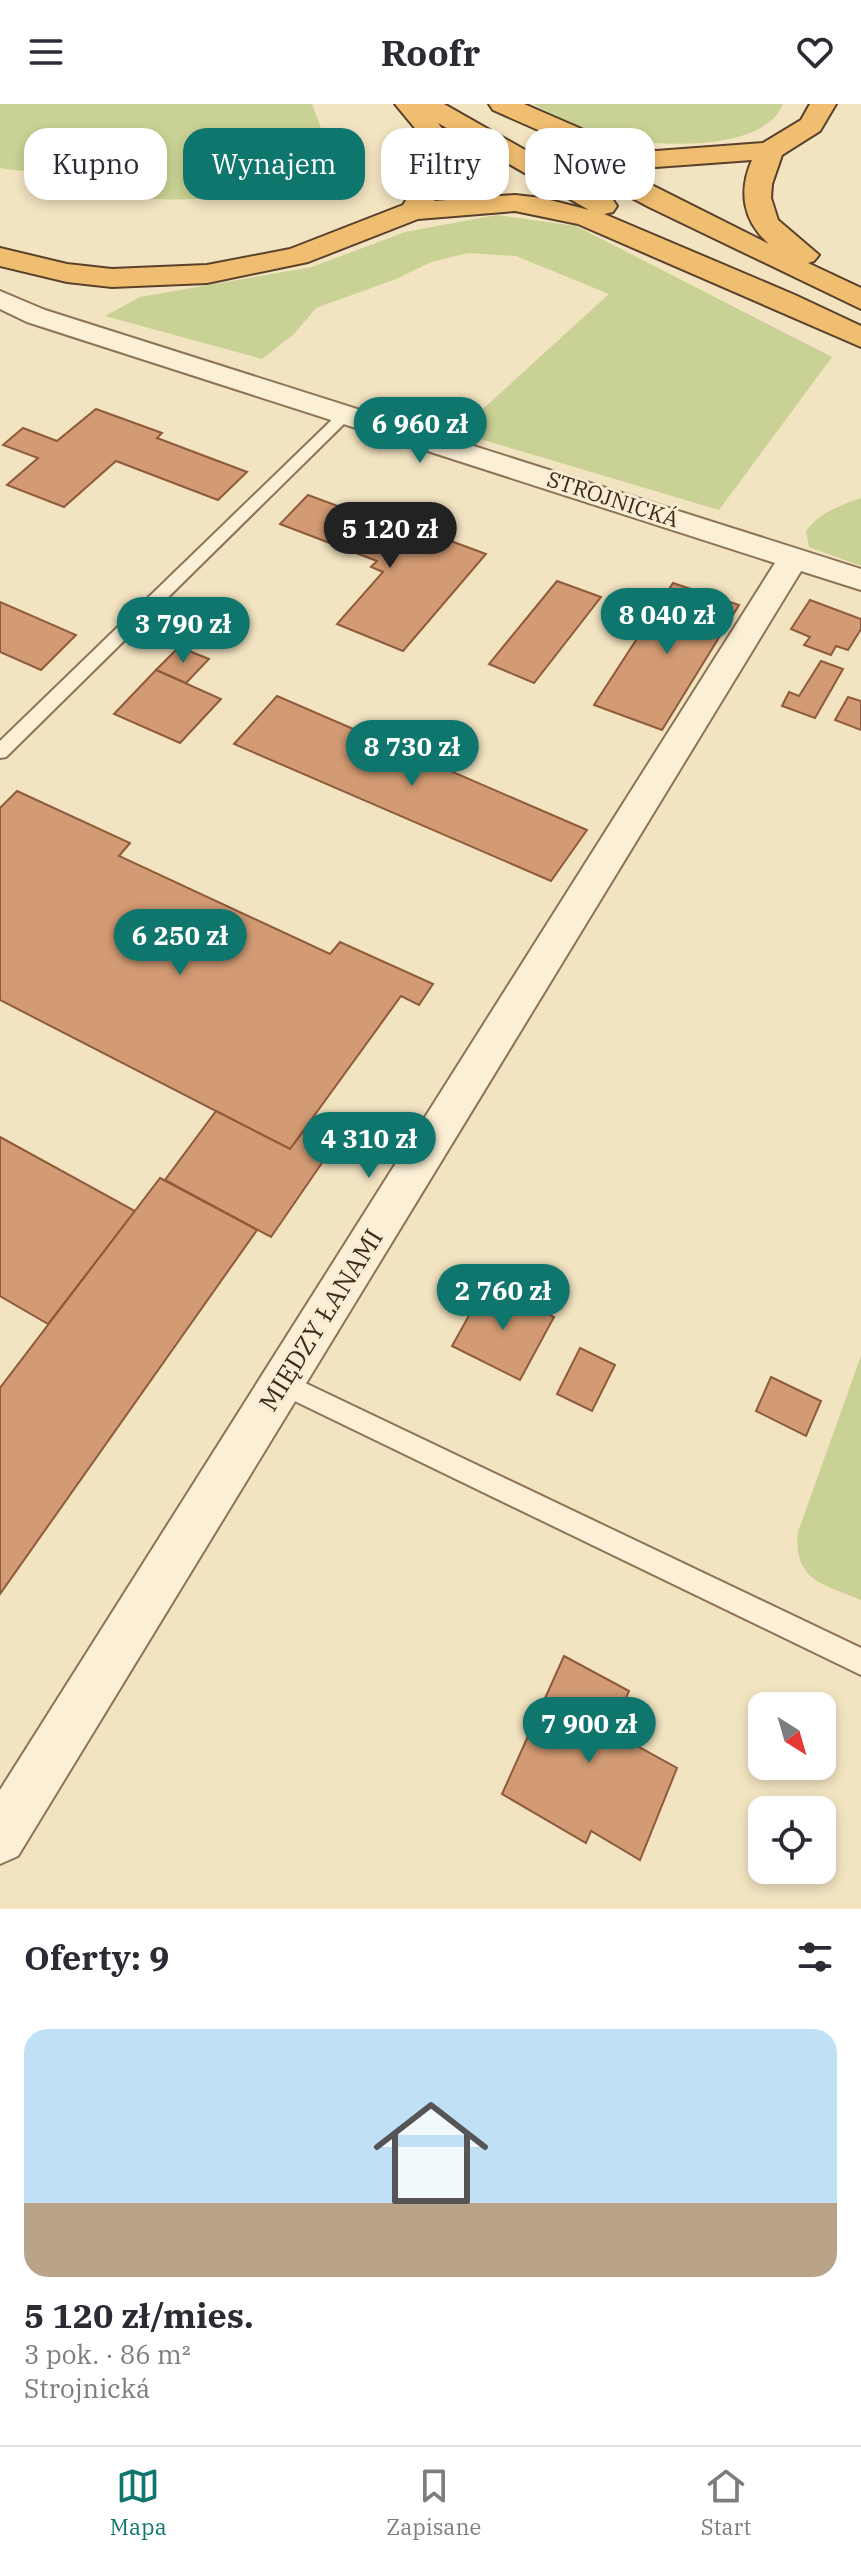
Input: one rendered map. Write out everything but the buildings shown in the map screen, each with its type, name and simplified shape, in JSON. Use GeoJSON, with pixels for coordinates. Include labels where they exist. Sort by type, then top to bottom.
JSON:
{"type":"FeatureCollection","features":[{"type":"Feature","properties":{"kind":"highway"},"geometry":{"type":"LineString","coordinates":[[408,104],[435,133],[441,145],[441,158],[432,185],[413,211]]}},
{"type":"Feature","properties":{"kind":"highway"},"geometry":{"type":"LineString","coordinates":[[425,104],[622,216],[861,338]]}},
{"type":"Feature","properties":{"kind":"highway"},"geometry":{"type":"LineString","coordinates":[[483,104],[659,201],[861,300]]}},
{"type":"Feature","properties":{"kind":"highway"},"geometry":{"type":"LineString","coordinates":[[502,104],[579,140],[627,155],[656,159],[770,151],[811,125],[823,104]]}},
{"type":"Feature","properties":{"kind":"highway"},"geometry":{"type":"LineString","coordinates":[[770,151],[756,186],[755,198],[761,217],[784,242],[861,290]]}},
{"type":"Feature","properties":{"kind":"highway"},"geometry":{"type":"LineString","coordinates":[[0,257],[67,273],[112,278],[207,274],[298,256],[413,211],[515,203],[566,211],[811,314]]}},
{"type":"Feature","properties":{"kind":"street","name":"STROJNICKÁ"},"geometry":{"type":"LineString","coordinates":[[0,299],[36,316],[861,580]]}},
{"type":"Feature","properties":{"kind":"street","name":"MIĘDZY ŁANAMI"},"geometry":{"type":"LineString","coordinates":[[0,1838],[794,557]]}},
{"type":"Feature","properties":{"kind":"lane"},"geometry":{"type":"LineString","coordinates":[[0,752],[346,414]]}},
{"type":"Feature","properties":{"kind":"lane"},"geometry":{"type":"LineString","coordinates":[[282,1383],[861,1662]]}},
{"type":"Feature","properties":{"kind":"green space"},"geometry":{"type":"Polygon","coordinates":[[[0,104],[312,104],[321,128],[183,128],[183,199],[167,199],[167,128],[24,128],[24,171],[0,168],[0,104]]]}},
{"type":"Feature","properties":{"kind":"green space"},"geometry":{"type":"Polygon","coordinates":[[[533,104],[783,104],[772,120],[754,131],[707,143],[655,143],[655,128],[586,128],[533,104]]]}},
{"type":"Feature","properties":{"kind":"green space"},"geometry":{"type":"Polygon","coordinates":[[[497,215],[576,226],[832,357],[719,510],[460,433],[609,294],[516,256],[468,253],[431,262],[396,279],[316,308],[294,334],[262,359],[105,316],[140,297],[312,267],[405,232],[497,215]]]}},
{"type":"Feature","properties":{"kind":"green space"},"geometry":{"type":"Polygon","coordinates":[[[861,498],[861,566],[809,547],[806,531],[811,524],[830,510],[861,498]]]}},
{"type":"Feature","properties":{"kind":"green space"},"geometry":{"type":"Polygon","coordinates":[[[861,1356],[861,1600],[823,1584],[806,1571],[800,1561],[798,1532],[861,1356]]]}}]}
